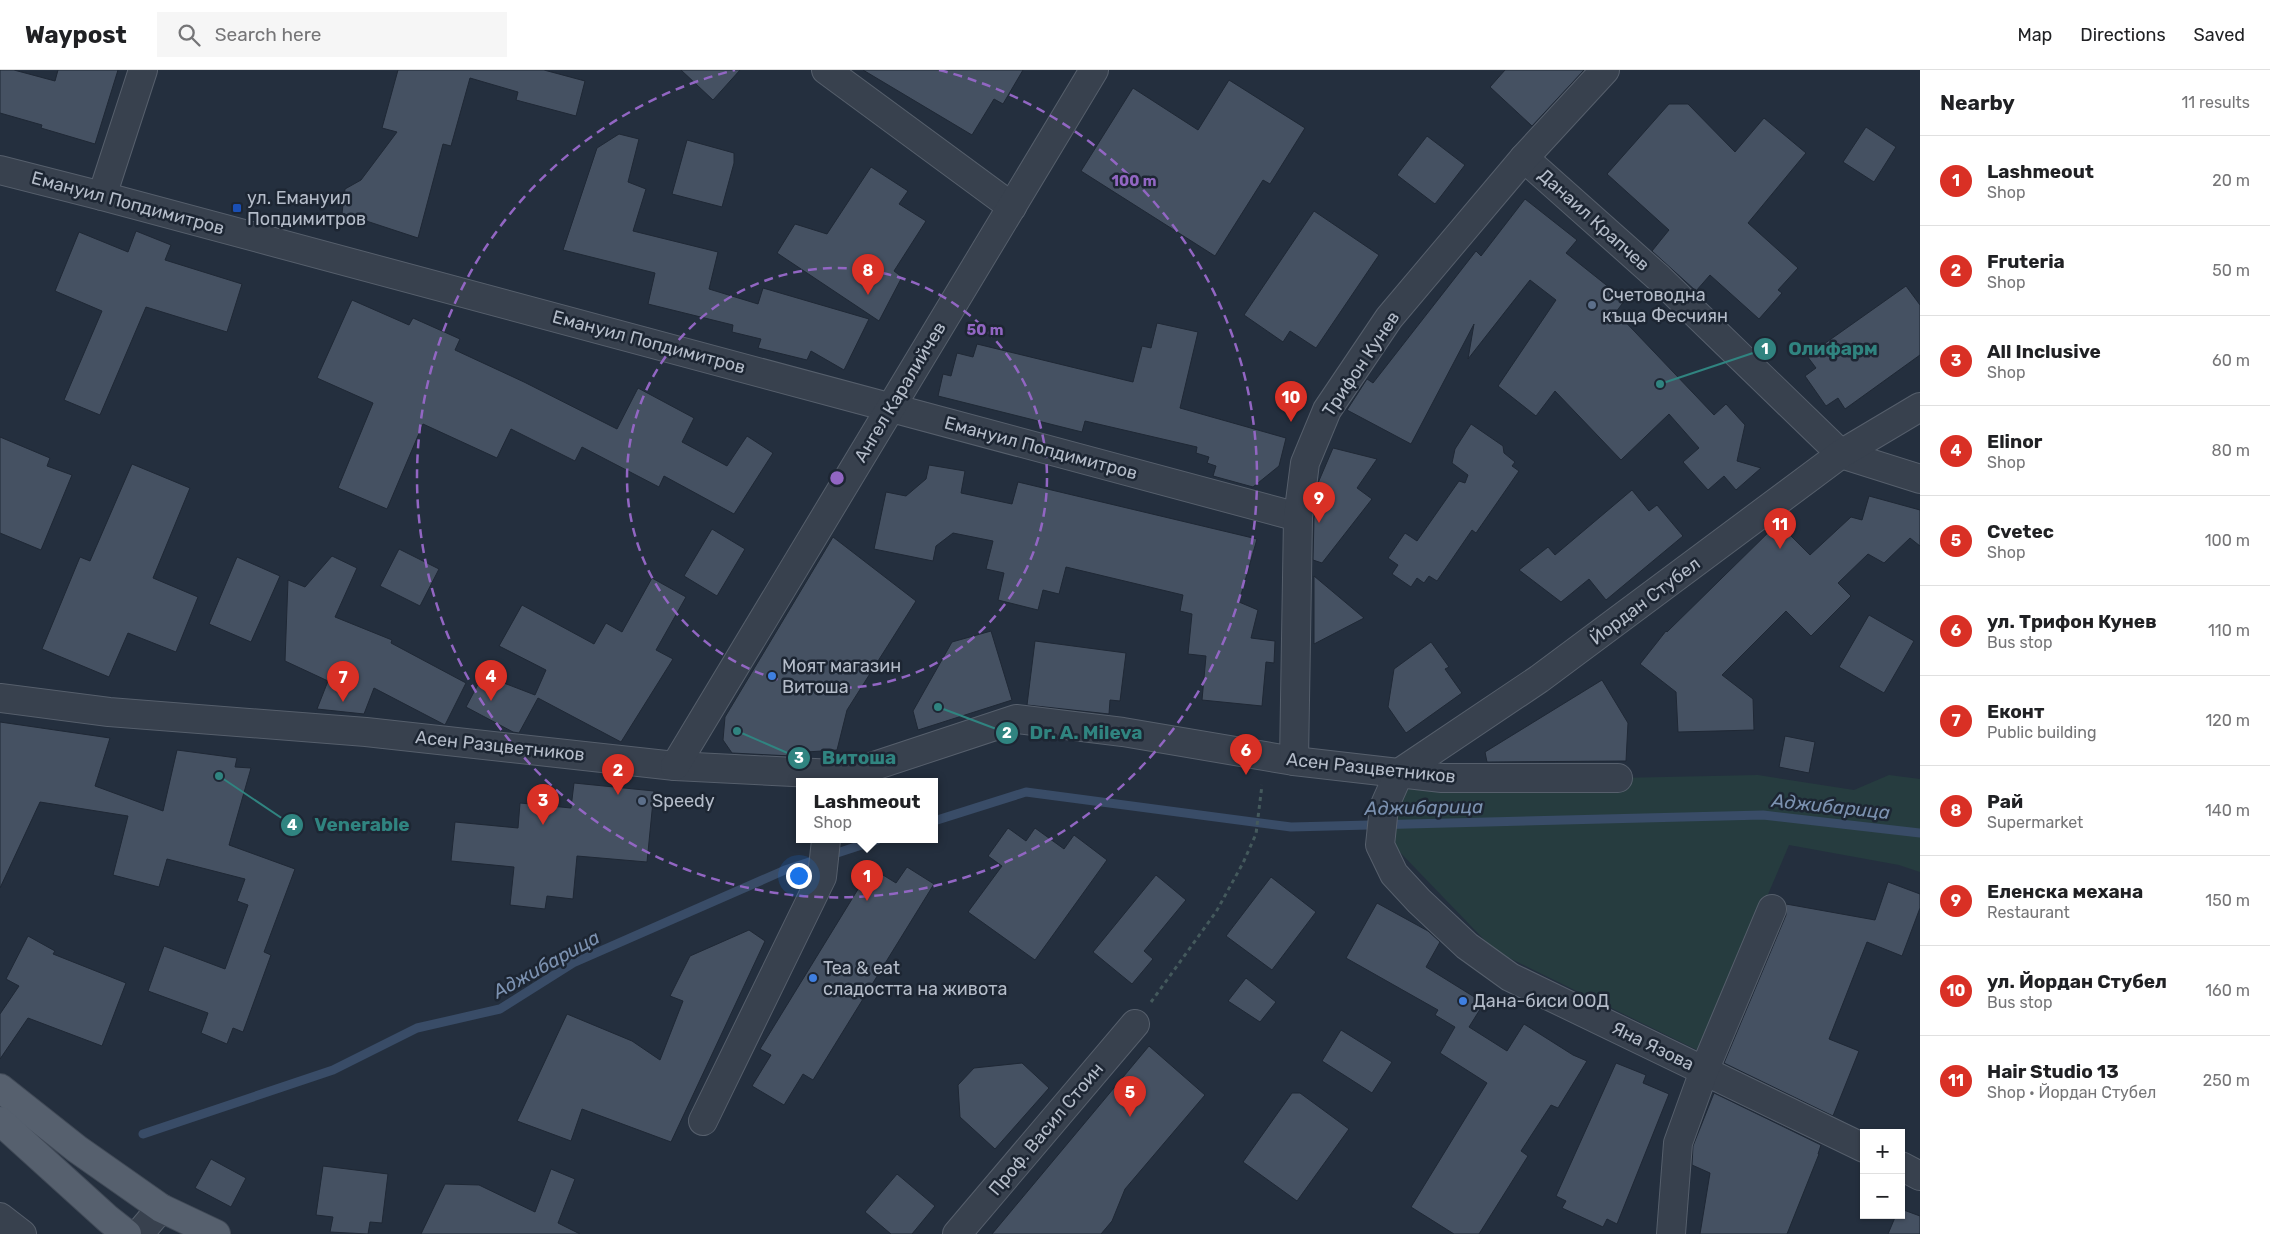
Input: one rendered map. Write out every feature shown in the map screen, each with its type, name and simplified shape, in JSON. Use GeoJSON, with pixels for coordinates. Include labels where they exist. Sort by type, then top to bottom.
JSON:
{"type":"FeatureCollection","features":[{"type":"Feature","properties":{"kind":"main road"},"geometry":{"type":"LineString","coordinates":[[0,1088],[77,1149],[161,1208],[216,1234]]}},
{"type":"Feature","properties":{"kind":"main road"},"geometry":{"type":"LineString","coordinates":[[0,1121],[108,1219],[128,1234]]}},
{"type":"Feature","properties":{"kind":"street"},"geometry":{"type":"LineString","coordinates":[[102,196],[143,70]]}},
{"type":"Feature","properties":{"kind":"street"},"geometry":{"type":"LineString","coordinates":[[826,70],[1012,207]]}},
{"type":"Feature","properties":{"kind":"street","name":"Ангел Каралийчев"},"geometry":{"type":"LineString","coordinates":[[675,766],[1094,70]]}},
{"type":"Feature","properties":{"kind":"street","name":"Данаил Крапчев"},"geometry":{"type":"LineString","coordinates":[[1605,70],[1524,158],[1659,278],[1842,454],[1920,479]]}},
{"type":"Feature","properties":{"kind":"street","name":"Трифон Кунев"},"geometry":{"type":"LineString","coordinates":[[1294,761],[1298,517],[1305,463],[1327,410],[1389,318],[1524,158]]}},
{"type":"Feature","properties":{"kind":"street","name":"Емануил Попдимитров"},"geometry":{"type":"LineString","coordinates":[[0,170],[1298,517]]}},
{"type":"Feature","properties":{"kind":"street","name":"Йордан Стубел"},"geometry":{"type":"LineString","coordinates":[[1399,773],[1540,679],[1842,454],[1920,407]]}},
{"type":"Feature","properties":{"kind":"street","name":"Асен Разцветников"},"geometry":{"type":"LineString","coordinates":[[0,698],[109,712],[366,732],[675,766],[834,778],[1016,719],[1123,732],[1294,761],[1442,778],[1618,778]]}},
{"type":"Feature","properties":{"kind":"street","name":"Яна Язова"},"geometry":{"type":"LineString","coordinates":[[1399,773],[1384,807],[1380,844],[1394,874],[1419,901],[1467,946],[1510,977],[1860,1146]]}},
{"type":"Feature","properties":{"kind":"street"},"geometry":{"type":"LineString","coordinates":[[704,1121],[822,877],[826,843]]}},
{"type":"Feature","properties":{"kind":"street"},"geometry":{"type":"LineString","coordinates":[[1671,1234],[1678,1143],[1704,1070],[1772,909]]}},
{"type":"Feature","properties":{"kind":"street","name":"Проф. Васил Стоин"},"geometry":{"type":"LineString","coordinates":[[957,1234],[1135,1024]]}},
{"type":"Feature","properties":{"kind":"street"},"geometry":{"type":"LineString","coordinates":[[1905,1168],[1920,1176]]}},
{"type":"Feature","properties":{"kind":"street"},"geometry":{"type":"LineString","coordinates":[[139,1234],[161,1208]]}},
{"type":"Feature","properties":{"kind":"street"},"geometry":{"type":"LineString","coordinates":[[0,1217],[22,1234]]}},
{"type":"Feature","properties":{"kind":"path"},"geometry":{"type":"LineString","coordinates":[[1135,1024],[1216,912],[1256,834],[1263,778]]}},
{"type":"Feature","properties":{"kind":"green space"},"geometry":{"type":"Polygon","coordinates":[[[1399,773],[1618,778],[1758,775],[1854,790],[1889,775],[1920,779],[1920,872],[1899,865],[1789,845],[1701,1052],[1495,951],[1392,844],[1399,773]]]}},
{"type":"Feature","properties":{"kind":"building"},"geometry":{"type":"Polygon","coordinates":[[[0,70],[14,70],[55,81],[58,70],[118,70],[95,144],[41,128],[42,125],[0,113],[0,70]]]}},
{"type":"Feature","properties":{"kind":"building"},"geometry":{"type":"Polygon","coordinates":[[[398,70],[544,70],[585,81],[576,116],[516,100],[518,92],[470,78],[451,146],[443,144],[418,238],[342,213],[345,189],[361,180],[397,132],[382,128],[398,70]]]}},
{"type":"Feature","properties":{"kind":"building"},"geometry":{"type":"Polygon","coordinates":[[[681,70],[740,70],[713,100],[681,70]]]}},
{"type":"Feature","properties":{"kind":"building"},"geometry":{"type":"Polygon","coordinates":[[[863,70],[1023,70],[1003,104],[994,99],[972,135],[863,70]]]}},
{"type":"Feature","properties":{"kind":"building"},"geometry":{"type":"Polygon","coordinates":[[[1505,70],[1584,70],[1532,126],[1490,87],[1505,70]]]}},
{"type":"Feature","properties":{"kind":"building"},"geometry":{"type":"Polygon","coordinates":[[[1229,80],[1305,128],[1270,184],[1263,180],[1215,256],[1081,171],[1133,88],[1198,130],[1229,80]]]}},
{"type":"Feature","properties":{"kind":"building"},"geometry":{"type":"Polygon","coordinates":[[[1669,104],[1688,104],[1735,152],[1764,118],[1806,153],[1748,223],[1798,268],[1778,290],[1782,293],[1759,319],[1710,275],[1696,291],[1652,251],[1669,230],[1607,174],[1669,104]]]}},
{"type":"Feature","properties":{"kind":"building"},"geometry":{"type":"Polygon","coordinates":[[[1866,127],[1896,147],[1874,182],[1843,162],[1866,127]]]}},
{"type":"Feature","properties":{"kind":"building"},"geometry":{"type":"Polygon","coordinates":[[[619,134],[639,139],[628,182],[646,189],[633,231],[718,252],[709,289],[758,304],[763,288],[869,319],[844,370],[811,351],[807,360],[758,348],[761,339],[732,332],[733,325],[648,304],[655,273],[563,250],[597,148],[619,134]]]}},
{"type":"Feature","properties":{"kind":"building"},"geometry":{"type":"Polygon","coordinates":[[[1427,136],[1465,165],[1435,204],[1397,175],[1427,136]]]}},
{"type":"Feature","properties":{"kind":"building"},"geometry":{"type":"Polygon","coordinates":[[[687,140],[734,153],[734,163],[722,207],[672,194],[687,140]]]}},
{"type":"Feature","properties":{"kind":"building"},"geometry":{"type":"Polygon","coordinates":[[[871,167],[908,191],[899,204],[926,221],[894,271],[902,277],[879,321],[777,253],[795,224],[827,234],[871,167]]]}},
{"type":"Feature","properties":{"kind":"building"},"geometry":{"type":"Polygon","coordinates":[[[1525,199],[1577,240],[1566,253],[1625,300],[1616,312],[1714,415],[1726,404],[1745,425],[1737,461],[1761,468],[1736,490],[1724,476],[1708,490],[1683,462],[1699,448],[1669,414],[1621,460],[1555,391],[1536,416],[1498,386],[1556,300],[1530,280],[1468,359],[1474,324],[1411,444],[1347,410],[1367,379],[1373,383],[1476,251],[1481,256],[1525,199]]]}},
{"type":"Feature","properties":{"kind":"building"},"geometry":{"type":"Polygon","coordinates":[[[1314,211],[1379,255],[1316,348],[1290,331],[1283,342],[1244,315],[1314,211]]]}},
{"type":"Feature","properties":{"kind":"building"},"geometry":{"type":"Polygon","coordinates":[[[136,231],[171,245],[165,260],[242,284],[227,332],[146,307],[100,415],[64,400],[102,311],[55,291],[79,232],[128,252],[136,231]]]}},
{"type":"Feature","properties":{"kind":"building"},"geometry":{"type":"Polygon","coordinates":[[[1906,286],[1920,305],[1920,355],[1845,409],[1838,398],[1826,406],[1805,376],[1816,368],[1807,356],[1906,286]]]}},
{"type":"Feature","properties":{"kind":"building"},"geometry":{"type":"Polygon","coordinates":[[[352,300],[409,325],[413,318],[460,339],[455,350],[617,429],[638,388],[694,418],[682,442],[727,466],[747,436],[773,453],[734,514],[664,476],[659,487],[582,447],[575,461],[511,429],[497,458],[423,424],[387,509],[338,488],[373,403],[317,378],[352,300]]]}},
{"type":"Feature","properties":{"kind":"building"},"geometry":{"type":"Polygon","coordinates":[[[1157,323],[1198,332],[1180,408],[1286,438],[1279,466],[1253,487],[1213,476],[1216,466],[1207,463],[1209,457],[1196,453],[1197,447],[1085,421],[1082,432],[938,396],[943,374],[951,376],[957,353],[973,357],[977,344],[1133,382],[1142,346],[1151,348],[1157,323]]]}},
{"type":"Feature","properties":{"kind":"building"},"geometry":{"type":"Polygon","coordinates":[[[1471,424],[1503,446],[1504,453],[1515,462],[1512,466],[1519,471],[1476,533],[1472,530],[1437,581],[1429,576],[1424,583],[1417,578],[1411,587],[1392,574],[1398,565],[1388,558],[1405,533],[1417,541],[1459,481],[1465,483],[1468,475],[1452,463],[1455,449],[1471,424]]]}},
{"type":"Feature","properties":{"kind":"building"},"geometry":{"type":"Polygon","coordinates":[[[0,437],[50,458],[47,466],[72,475],[41,550],[0,533],[0,437]]]}},
{"type":"Feature","properties":{"kind":"building"},"geometry":{"type":"Polygon","coordinates":[[[1333,448],[1377,459],[1357,488],[1372,499],[1322,563],[1313,560],[1314,518],[1318,483],[1333,448]]]}},
{"type":"Feature","properties":{"kind":"building"},"geometry":{"type":"Polygon","coordinates":[[[132,464],[190,488],[153,578],[198,597],[176,652],[128,633],[109,677],[42,649],[80,557],[90,561],[132,464]]]}},
{"type":"Feature","properties":{"kind":"building"},"geometry":{"type":"Polygon","coordinates":[[[929,465],[965,471],[961,493],[1012,504],[1018,482],[1257,539],[1239,602],[1258,610],[1251,638],[1275,641],[1274,663],[1266,662],[1262,706],[1202,700],[1206,656],[1188,654],[1192,614],[1180,611],[1183,595],[1066,567],[1059,594],[1043,590],[1038,610],[998,600],[1004,573],[986,569],[993,541],[953,533],[936,546],[933,561],[874,549],[886,492],[906,496],[926,479],[929,465]]]}},
{"type":"Feature","properties":{"kind":"building"},"geometry":{"type":"Polygon","coordinates":[[[1632,490],[1649,511],[1657,505],[1683,536],[1606,600],[1589,579],[1561,602],[1519,570],[1548,547],[1555,555],[1632,490]]]}},
{"type":"Feature","properties":{"kind":"building"},"geometry":{"type":"Polygon","coordinates":[[[1869,496],[1920,510],[1920,546],[1910,538],[1884,563],[1868,554],[1838,583],[1851,596],[1811,636],[1786,611],[1722,675],[1753,699],[1754,730],[1678,732],[1676,692],[1640,664],[1666,631],[1778,523],[1810,555],[1851,517],[1862,520],[1869,496]]]}},
{"type":"Feature","properties":{"kind":"building"},"geometry":{"type":"Polygon","coordinates":[[[712,529],[745,549],[717,596],[684,576],[712,529]]]}},
{"type":"Feature","properties":{"kind":"building"},"geometry":{"type":"Polygon","coordinates":[[[833,537],[916,601],[847,710],[837,750],[791,753],[791,756],[732,753],[723,740],[725,717],[833,537]]]}},
{"type":"Feature","properties":{"kind":"building"},"geometry":{"type":"Polygon","coordinates":[[[399,549],[439,569],[420,606],[380,586],[399,549]]]}},
{"type":"Feature","properties":{"kind":"building"},"geometry":{"type":"Polygon","coordinates":[[[332,556],[357,568],[335,617],[392,640],[391,643],[466,683],[445,725],[374,688],[364,714],[317,709],[328,681],[285,661],[288,580],[305,587],[332,556]]]}},
{"type":"Feature","properties":{"kind":"building"},"geometry":{"type":"Polygon","coordinates":[[[237,557],[280,576],[251,642],[209,624],[237,557]]]}},
{"type":"Feature","properties":{"kind":"building"},"geometry":{"type":"Polygon","coordinates":[[[1314,576],[1364,618],[1314,644],[1314,576]]]}},
{"type":"Feature","properties":{"kind":"building"},"geometry":{"type":"Polygon","coordinates":[[[652,578],[686,597],[656,650],[673,659],[621,742],[538,698],[519,733],[513,732],[466,707],[483,675],[535,695],[546,670],[499,646],[522,605],[594,644],[606,623],[622,632],[652,578]]]}},
{"type":"Feature","properties":{"kind":"building"},"geometry":{"type":"Polygon","coordinates":[[[1869,615],[1914,641],[1884,693],[1839,667],[1869,615]]]}},
{"type":"Feature","properties":{"kind":"building"},"geometry":{"type":"Polygon","coordinates":[[[991,631],[1012,700],[918,730],[913,711],[952,642],[991,631]]]}},
{"type":"Feature","properties":{"kind":"building"},"geometry":{"type":"Polygon","coordinates":[[[1035,641],[1126,653],[1120,701],[1110,700],[1109,714],[1027,705],[1035,641]]]}},
{"type":"Feature","properties":{"kind":"building"},"geometry":{"type":"Polygon","coordinates":[[[1431,642],[1449,667],[1445,669],[1462,693],[1406,733],[1388,707],[1394,669],[1431,642]]]}},
{"type":"Feature","properties":{"kind":"building"},"geometry":{"type":"Polygon","coordinates":[[[1602,680],[1628,723],[1626,761],[1487,762],[1485,752],[1602,680]]]}},
{"type":"Feature","properties":{"kind":"building"},"geometry":{"type":"Polygon","coordinates":[[[0,722],[110,738],[95,786],[163,811],[177,750],[237,758],[235,767],[251,768],[229,845],[295,869],[264,952],[271,955],[243,1032],[233,1028],[227,1044],[201,1033],[208,1013],[148,991],[164,946],[225,969],[248,905],[237,901],[245,879],[167,859],[159,887],[113,875],[128,816],[40,802],[0,888],[0,722]]]}},
{"type":"Feature","properties":{"kind":"building"},"geometry":{"type":"Polygon","coordinates":[[[1785,736],[1815,742],[1809,773],[1779,767],[1785,736]]]}},
{"type":"Feature","properties":{"kind":"building"},"geometry":{"type":"Polygon","coordinates":[[[574,783],[654,791],[647,862],[577,856],[573,899],[547,896],[545,909],[510,905],[514,867],[451,861],[455,822],[518,828],[520,803],[571,808],[574,783]]]}},
{"type":"Feature","properties":{"kind":"building"},"geometry":{"type":"Polygon","coordinates":[[[1008,828],[1026,841],[1035,828],[1064,849],[1074,835],[1107,860],[1035,960],[968,912],[1002,866],[988,856],[1008,828]]]}},
{"type":"Feature","properties":{"kind":"building"},"geometry":{"type":"Polygon","coordinates":[[[907,867],[934,884],[813,1080],[803,1074],[784,1105],[752,1086],[771,1055],[760,1049],[863,881],[874,889],[883,875],[896,883],[907,867]]]}},
{"type":"Feature","properties":{"kind":"building"},"geometry":{"type":"Polygon","coordinates":[[[1156,875],[1186,900],[1144,951],[1153,959],[1132,984],[1093,952],[1156,875]]]}},
{"type":"Feature","properties":{"kind":"building"},"geometry":{"type":"Polygon","coordinates":[[[1271,877],[1316,912],[1272,970],[1226,936],[1271,877]]]}},
{"type":"Feature","properties":{"kind":"building"},"geometry":{"type":"Polygon","coordinates":[[[1888,882],[1920,894],[1920,908],[1902,956],[1867,942],[1829,1039],[1859,1051],[1833,1116],[1724,1063],[1786,915],[1786,904],[1875,920],[1888,882]]]}},
{"type":"Feature","properties":{"kind":"building"},"geometry":{"type":"Polygon","coordinates":[[[1377,903],[1428,931],[1440,942],[1426,967],[1484,1003],[1469,1027],[1507,1051],[1524,1024],[1573,1055],[1587,1061],[1558,1108],[1551,1105],[1521,1151],[1528,1156],[1479,1234],[1454,1234],[1411,1207],[1487,1083],[1440,1053],[1455,1027],[1435,1015],[1438,1010],[1346,958],[1377,903]]]}},
{"type":"Feature","properties":{"kind":"building"},"geometry":{"type":"Polygon","coordinates":[[[749,930],[765,941],[671,1142],[582,1109],[571,1141],[517,1121],[567,1014],[632,1041],[660,1060],[683,1001],[670,996],[690,956],[749,930]]]}},
{"type":"Feature","properties":{"kind":"building"},"geometry":{"type":"Polygon","coordinates":[[[28,936],[55,951],[53,954],[126,983],[102,1046],[28,1018],[0,1059],[0,1014],[19,986],[6,979],[28,936]]]}},
{"type":"Feature","properties":{"kind":"building"},"geometry":{"type":"Polygon","coordinates":[[[1246,978],[1276,1002],[1260,1022],[1228,1001],[1246,978]]]}},
{"type":"Feature","properties":{"kind":"building"},"geometry":{"type":"Polygon","coordinates":[[[1341,1030],[1392,1062],[1372,1093],[1322,1061],[1341,1030]]]}},
{"type":"Feature","properties":{"kind":"building"},"geometry":{"type":"Polygon","coordinates":[[[1149,1046],[1205,1095],[1125,1189],[1112,1221],[1101,1234],[992,1234],[1149,1046]]]}},
{"type":"Feature","properties":{"kind":"building"},"geometry":{"type":"Polygon","coordinates":[[[1022,1063],[1049,1088],[995,1149],[960,1117],[958,1085],[974,1068],[1022,1063]]]}},
{"type":"Feature","properties":{"kind":"building"},"geometry":{"type":"Polygon","coordinates":[[[1616,1063],[1646,1075],[1643,1083],[1669,1094],[1617,1224],[1607,1219],[1603,1227],[1562,1208],[1566,1201],[1556,1196],[1616,1063]]]}},
{"type":"Feature","properties":{"kind":"building"},"geometry":{"type":"Polygon","coordinates":[[[1292,1093],[1300,1093],[1349,1129],[1297,1201],[1243,1162],[1292,1093]]]}},
{"type":"Feature","properties":{"kind":"building"},"geometry":{"type":"Polygon","coordinates":[[[1714,1093],[1821,1145],[1787,1234],[1700,1234],[1710,1173],[1692,1165],[1693,1146],[1714,1093]]]}},
{"type":"Feature","properties":{"kind":"building"},"geometry":{"type":"Polygon","coordinates":[[[211,1159],[246,1178],[231,1207],[195,1188],[211,1159]]]}},
{"type":"Feature","properties":{"kind":"building"},"geometry":{"type":"Polygon","coordinates":[[[323,1166],[388,1174],[382,1223],[370,1222],[368,1234],[330,1232],[333,1217],[316,1215],[323,1166]]]}},
{"type":"Feature","properties":{"kind":"building"},"geometry":{"type":"Polygon","coordinates":[[[551,1169],[575,1179],[558,1223],[580,1234],[421,1234],[445,1184],[479,1185],[535,1212],[551,1169]]]}},
{"type":"Feature","properties":{"kind":"building"},"geometry":{"type":"Polygon","coordinates":[[[897,1174],[935,1206],[912,1234],[891,1234],[865,1212],[897,1174]]]}},
{"type":"Feature","properties":{"kind":"building"},"geometry":{"type":"Polygon","coordinates":[[[1905,1210],[1920,1216],[1920,1234],[1888,1234],[1894,1219],[1905,1219],[1905,1210]]]}},
{"type":"Feature","properties":{"kind":"waterway","name":"Аджибарица"},"geometry":{"type":"LineString","coordinates":[[938,820],[1026,792],[1291,827],[1763,815],[1920,833]]}},
{"type":"Feature","properties":{"kind":"waterway","name":"Аджибарица"},"geometry":{"type":"LineString","coordinates":[[143,1134],[333,1070],[417,1028],[500,1009],[573,963],[785,870],[868,843]]}},
{"type":"Feature","properties":{"kind":"place","name":"ул. Емануил Попдимитров"},"geometry":{"type":"Point","coordinates":[237,208]}},
{"type":"Feature","properties":{"kind":"place","name":"Рай"},"geometry":{"type":"Point","coordinates":[868,295]}},
{"type":"Feature","properties":{"kind":"place","name":"Счетоводна къща Фесчиян"},"geometry":{"type":"Point","coordinates":[1592,305]}},
{"type":"Feature","properties":{"kind":"place","name":"Олифарм"},"geometry":{"type":"Point","coordinates":[1660,384]}},
{"type":"Feature","properties":{"kind":"place","name":"ул. Йордан Стубел"},"geometry":{"type":"Point","coordinates":[1291,422]}},
{"type":"Feature","properties":{"kind":"place","name":"Еленска механа"},"geometry":{"type":"Point","coordinates":[1319,523]}},
{"type":"Feature","properties":{"kind":"place","name":"Hair Studio 13"},"geometry":{"type":"Point","coordinates":[1780,549]}},
{"type":"Feature","properties":{"kind":"place","name":"Моят магазин Витоша"},"geometry":{"type":"Point","coordinates":[772,676]}},
{"type":"Feature","properties":{"kind":"place","name":"Elinor"},"geometry":{"type":"Point","coordinates":[491,701]}},
{"type":"Feature","properties":{"kind":"place","name":"Еконт"},"geometry":{"type":"Point","coordinates":[343,702]}},
{"type":"Feature","properties":{"kind":"place","name":"Dr. A. Mileva"},"geometry":{"type":"Point","coordinates":[938,707]}},
{"type":"Feature","properties":{"kind":"place","name":"Витоша"},"geometry":{"type":"Point","coordinates":[737,731]}},
{"type":"Feature","properties":{"kind":"place","name":"ул. Трифон Кунев"},"geometry":{"type":"Point","coordinates":[1246,775]}},
{"type":"Feature","properties":{"kind":"place","name":"Venerable"},"geometry":{"type":"Point","coordinates":[219,776]}},
{"type":"Feature","properties":{"kind":"place","name":"Fruteria"},"geometry":{"type":"Point","coordinates":[618,795]}},
{"type":"Feature","properties":{"kind":"place","name":"Speedy"},"geometry":{"type":"Point","coordinates":[642,801]}},
{"type":"Feature","properties":{"kind":"place","name":"All Inclusive"},"geometry":{"type":"Point","coordinates":[543,825]}},
{"type":"Feature","properties":{"kind":"place","name":"Lashmeout"},"geometry":{"type":"Point","coordinates":[867,901]}},
{"type":"Feature","properties":{"kind":"place","name":"Tea & eat сладостта на живота"},"geometry":{"type":"Point","coordinates":[813,978]}},
{"type":"Feature","properties":{"kind":"place","name":"Дана-биси ООД"},"geometry":{"type":"Point","coordinates":[1463,1001]}},
{"type":"Feature","properties":{"kind":"place","name":"Cvetec"},"geometry":{"type":"Point","coordinates":[1130,1117]}}]}
